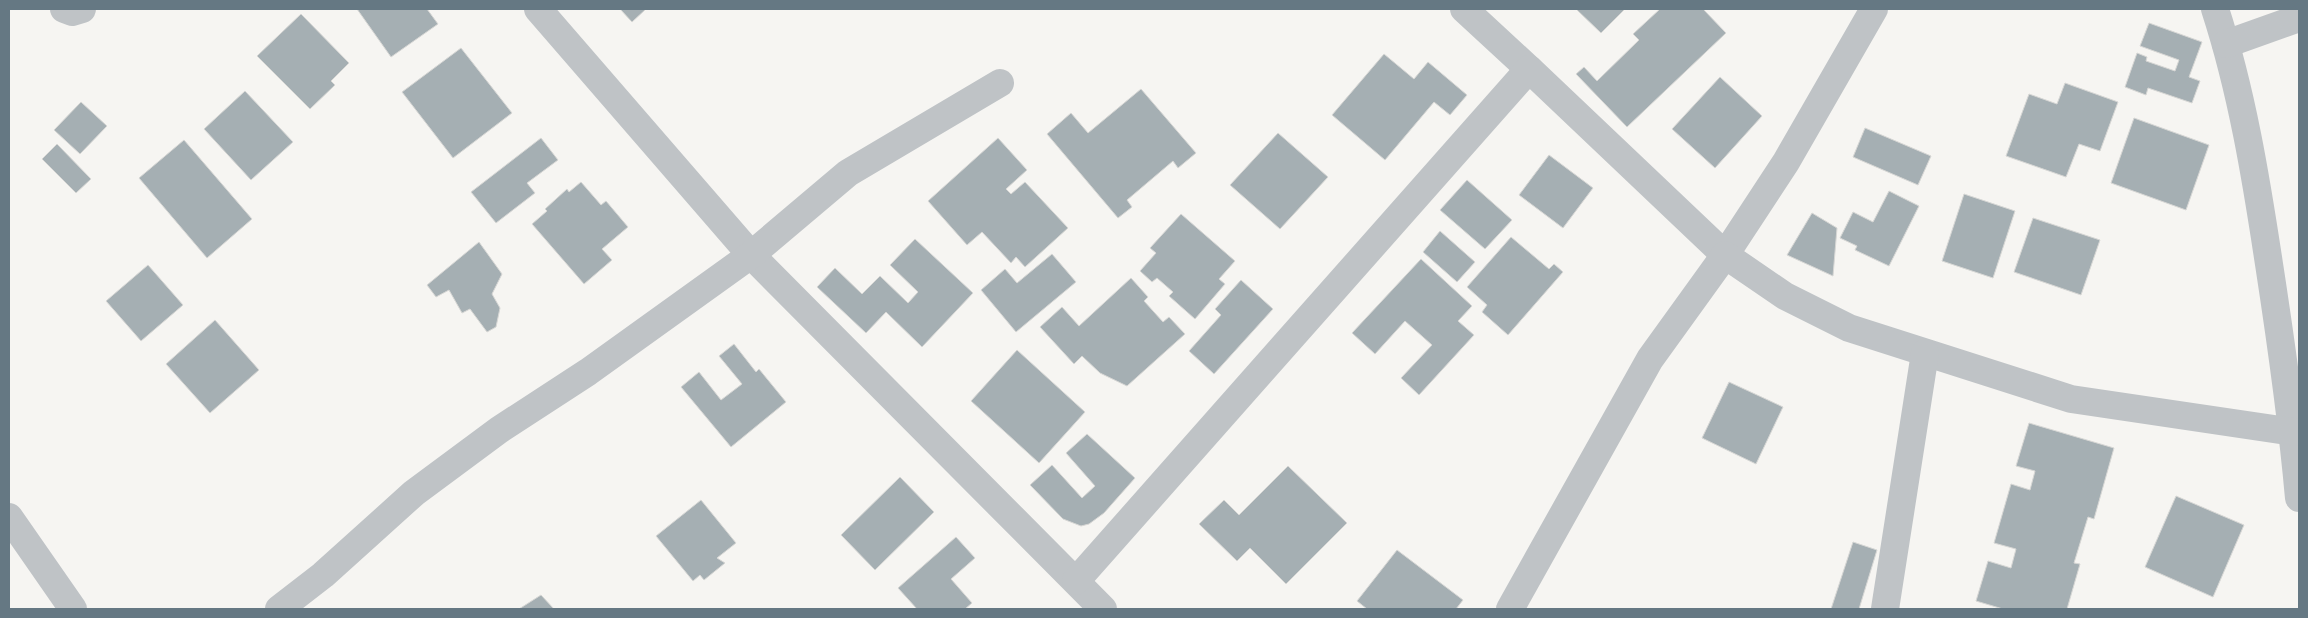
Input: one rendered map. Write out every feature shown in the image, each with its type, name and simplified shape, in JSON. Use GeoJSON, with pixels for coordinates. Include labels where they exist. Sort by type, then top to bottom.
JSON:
{"type":"FeatureCollection","features":[{"type":"Feature","properties":{"kind":"street"},"geometry":{"type":"LineString","coordinates":[[64,9],[72,12],[82,9]]}},
{"type":"Feature","properties":{"kind":"street"},"geometry":{"type":"LineString","coordinates":[[538,9],[751,255],[1103,609]]}},
{"type":"Feature","properties":{"kind":"street"},"geometry":{"type":"LineString","coordinates":[[1464,9],[1726,255],[1785,296],[1841,324],[1925,353],[2071,399],[2294,432]]}},
{"type":"Feature","properties":{"kind":"street"},"geometry":{"type":"LineString","coordinates":[[1510,609],[1650,359],[1726,255],[1786,162],[1874,9]]}},
{"type":"Feature","properties":{"kind":"street"},"geometry":{"type":"LineString","coordinates":[[2215,9],[2226,44],[2252,154],[2291,352],[2299,498]]}},
{"type":"Feature","properties":{"kind":"street"},"geometry":{"type":"LineString","coordinates":[[2226,44],[2299,18]]}},
{"type":"Feature","properties":{"kind":"street"},"geometry":{"type":"LineString","coordinates":[[1076,581],[1529,69]]}},
{"type":"Feature","properties":{"kind":"street"},"geometry":{"type":"LineString","coordinates":[[279,609],[323,574],[414,493],[499,430],[588,372],[751,255],[848,173],[1000,83]]}},
{"type":"Feature","properties":{"kind":"street"},"geometry":{"type":"LineString","coordinates":[[1885,609],[1925,353]]}},
{"type":"Feature","properties":{"kind":"street"},"geometry":{"type":"LineString","coordinates":[[9,518],[73,609]]}},
{"type":"Feature","properties":{"kind":"building"},"geometry":{"type":"Polygon","coordinates":[[[357,9],[427,9],[438,24],[391,57],[357,9]]]}},
{"type":"Feature","properties":{"kind":"building"},"geometry":{"type":"Polygon","coordinates":[[[620,9],[646,9],[632,22],[620,9]]]}},
{"type":"Feature","properties":{"kind":"building"},"geometry":{"type":"Polygon","coordinates":[[[1576,9],[1625,9],[1601,33],[1576,9]]]}},
{"type":"Feature","properties":{"kind":"building"},"geometry":{"type":"Polygon","coordinates":[[[1660,9],[1703,9],[1726,33],[1627,127],[1576,74],[1584,67],[1597,81],[1639,40],[1633,34],[1660,9]]]}},
{"type":"Feature","properties":{"kind":"building"},"geometry":{"type":"Polygon","coordinates":[[[301,14],[349,63],[331,81],[335,85],[310,109],[257,56],[301,14]]]}},
{"type":"Feature","properties":{"kind":"building"},"geometry":{"type":"Polygon","coordinates":[[[2149,23],[2202,42],[2189,77],[2200,81],[2192,103],[2148,88],[2146,95],[2125,87],[2137,53],[2147,57],[2146,61],[2175,71],[2179,60],[2140,46],[2149,23]]]}},
{"type":"Feature","properties":{"kind":"building"},"geometry":{"type":"Polygon","coordinates":[[[461,48],[512,113],[453,158],[402,92],[461,48]]]}},
{"type":"Feature","properties":{"kind":"building"},"geometry":{"type":"Polygon","coordinates":[[[1384,54],[1414,79],[1428,62],[1467,95],[1450,115],[1434,102],[1385,160],[1332,115],[1384,54]]]}},
{"type":"Feature","properties":{"kind":"building"},"geometry":{"type":"Polygon","coordinates":[[[1720,77],[1762,116],[1715,168],[1672,129],[1720,77]]]}},
{"type":"Feature","properties":{"kind":"building"},"geometry":{"type":"Polygon","coordinates":[[[2065,83],[2118,102],[2100,151],[2079,144],[2066,177],[2006,156],[2029,94],[2057,104],[2065,83]]]}},
{"type":"Feature","properties":{"kind":"building"},"geometry":{"type":"Polygon","coordinates":[[[1141,89],[1196,153],[1178,168],[1173,161],[1127,200],[1132,207],[1118,218],[1047,134],[1071,113],[1088,133],[1141,89]]]}},
{"type":"Feature","properties":{"kind":"building"},"geometry":{"type":"Polygon","coordinates":[[[245,91],[293,142],[251,180],[204,129],[245,91]]]}},
{"type":"Feature","properties":{"kind":"building"},"geometry":{"type":"Polygon","coordinates":[[[81,102],[107,126],[80,154],[54,130],[81,102]]]}},
{"type":"Feature","properties":{"kind":"building"},"geometry":{"type":"Polygon","coordinates":[[[2134,118],[2209,145],[2186,210],[2111,183],[2134,118]]]}},
{"type":"Feature","properties":{"kind":"building"},"geometry":{"type":"Polygon","coordinates":[[[1865,128],[1931,156],[1918,185],[1853,157],[1865,128]]]}},
{"type":"Feature","properties":{"kind":"building"},"geometry":{"type":"Polygon","coordinates":[[[1278,133],[1328,177],[1280,229],[1230,185],[1278,133]]]}},
{"type":"Feature","properties":{"kind":"building"},"geometry":{"type":"Polygon","coordinates":[[[541,138],[558,160],[527,183],[535,193],[496,223],[471,192],[541,138]]]}},
{"type":"Feature","properties":{"kind":"building"},"geometry":{"type":"Polygon","coordinates":[[[998,138],[1027,170],[1006,189],[1011,194],[1025,182],[1068,228],[1025,267],[1016,257],[1011,263],[982,232],[967,245],[928,201],[998,138]]]}},
{"type":"Feature","properties":{"kind":"building"},"geometry":{"type":"Polygon","coordinates":[[[184,140],[252,219],[207,258],[139,178],[184,140]]]}},
{"type":"Feature","properties":{"kind":"building"},"geometry":{"type":"Polygon","coordinates":[[[57,144],[91,179],[76,193],[42,159],[57,144]]]}},
{"type":"Feature","properties":{"kind":"building"},"geometry":{"type":"Polygon","coordinates":[[[1549,155],[1593,188],[1563,228],[1519,195],[1549,155]]]}},
{"type":"Feature","properties":{"kind":"building"},"geometry":{"type":"Polygon","coordinates":[[[1467,180],[1512,220],[1485,249],[1440,210],[1467,180]]]}},
{"type":"Feature","properties":{"kind":"building"},"geometry":{"type":"Polygon","coordinates":[[[581,182],[601,205],[606,201],[628,227],[602,249],[612,260],[584,284],[532,224],[567,189],[569,192],[581,182]]]}},
{"type":"Feature","properties":{"kind":"building"},"geometry":{"type":"Polygon","coordinates":[[[1889,191],[1919,206],[1889,266],[1855,250],[1857,246],[1840,238],[1853,212],[1873,222],[1889,191]]]}},
{"type":"Feature","properties":{"kind":"building"},"geometry":{"type":"Polygon","coordinates":[[[1964,194],[2015,211],[1993,278],[1942,261],[1964,194]]]}},
{"type":"Feature","properties":{"kind":"building"},"geometry":{"type":"Polygon","coordinates":[[[1812,213],[1837,228],[1833,276],[1787,255],[1812,213]]]}},
{"type":"Feature","properties":{"kind":"building"},"geometry":{"type":"Polygon","coordinates":[[[1181,214],[1235,261],[1219,279],[1225,284],[1195,319],[1169,296],[1173,292],[1157,278],[1152,282],[1140,271],[1156,253],[1150,248],[1181,214]]]}},
{"type":"Feature","properties":{"kind":"building"},"geometry":{"type":"Polygon","coordinates":[[[2033,218],[2100,240],[2081,295],[2014,272],[2033,218]]]}},
{"type":"Feature","properties":{"kind":"building"},"geometry":{"type":"Polygon","coordinates":[[[1440,231],[1475,262],[1457,282],[1423,252],[1440,231]]]}},
{"type":"Feature","properties":{"kind":"building"},"geometry":{"type":"Polygon","coordinates":[[[1511,237],[1549,269],[1554,264],[1563,272],[1508,335],[1482,312],[1487,305],[1467,287],[1511,237]]]}},
{"type":"Feature","properties":{"kind":"building"},"geometry":{"type":"Polygon","coordinates":[[[915,239],[973,293],[922,347],[886,312],[866,333],[817,287],[835,268],[862,294],[880,276],[908,303],[918,292],[890,265],[915,239]]]}},
{"type":"Feature","properties":{"kind":"building"},"geometry":{"type":"Polygon","coordinates":[[[479,242],[502,274],[492,294],[500,308],[496,327],[487,332],[470,309],[462,313],[449,290],[436,297],[427,285],[479,242]]]}},
{"type":"Feature","properties":{"kind":"building"},"geometry":{"type":"Polygon","coordinates":[[[1052,254],[1076,282],[1016,332],[981,290],[1005,269],[1017,283],[1052,254]]]}},
{"type":"Feature","properties":{"kind":"building"},"geometry":{"type":"Polygon","coordinates":[[[1421,259],[1472,306],[1458,321],[1474,335],[1419,395],[1401,378],[1432,345],[1405,321],[1375,354],[1352,333],[1421,259]]]}},
{"type":"Feature","properties":{"kind":"building"},"geometry":{"type":"Polygon","coordinates":[[[148,265],[183,305],[141,341],[106,301],[148,265]]]}},
{"type":"Feature","properties":{"kind":"building"},"geometry":{"type":"Polygon","coordinates":[[[1131,278],[1148,297],[1144,301],[1163,322],[1169,317],[1185,334],[1127,386],[1100,373],[1082,356],[1074,364],[1040,327],[1062,307],[1079,326],[1131,278]]]}},
{"type":"Feature","properties":{"kind":"building"},"geometry":{"type":"Polygon","coordinates":[[[1241,280],[1273,309],[1214,374],[1189,351],[1221,315],[1215,309],[1241,280]]]}},
{"type":"Feature","properties":{"kind":"building"},"geometry":{"type":"Polygon","coordinates":[[[215,320],[259,370],[210,413],[166,364],[215,320]]]}},
{"type":"Feature","properties":{"kind":"building"},"geometry":{"type":"Polygon","coordinates":[[[734,344],[756,372],[759,369],[786,402],[731,447],[681,387],[699,372],[721,400],[742,384],[719,356],[734,344]]]}},
{"type":"Feature","properties":{"kind":"building"},"geometry":{"type":"Polygon","coordinates":[[[1017,350],[1085,412],[1039,463],[971,401],[1017,350]]]}},
{"type":"Feature","properties":{"kind":"building"},"geometry":{"type":"Polygon","coordinates":[[[1729,382],[1783,407],[1756,464],[1702,438],[1729,382]]]}},
{"type":"Feature","properties":{"kind":"building"},"geometry":{"type":"Polygon","coordinates":[[[2029,423],[2114,448],[2094,519],[2088,517],[2074,563],[2080,564],[2067,609],[2003,609],[1976,601],[1988,561],[2011,568],[2016,549],[1994,543],[2011,484],[2030,490],[2035,471],[2016,466],[2029,423]]]}},
{"type":"Feature","properties":{"kind":"building"},"geometry":{"type":"Polygon","coordinates":[[[1087,434],[1135,478],[1104,513],[1089,524],[1081,526],[1063,519],[1030,485],[1052,465],[1082,498],[1095,486],[1066,453],[1087,434]]]}},
{"type":"Feature","properties":{"kind":"building"},"geometry":{"type":"Polygon","coordinates":[[[1288,466],[1347,523],[1286,584],[1250,548],[1237,561],[1199,524],[1224,500],[1239,515],[1288,466]]]}},
{"type":"Feature","properties":{"kind":"building"},"geometry":{"type":"Polygon","coordinates":[[[900,477],[934,512],[875,570],[841,535],[900,477]]]}},
{"type":"Feature","properties":{"kind":"building"},"geometry":{"type":"Polygon","coordinates":[[[2176,496],[2244,525],[2213,597],[2145,567],[2176,496]]]}},
{"type":"Feature","properties":{"kind":"building"},"geometry":{"type":"Polygon","coordinates":[[[701,500],[736,543],[717,558],[725,563],[704,580],[700,575],[693,581],[656,536],[701,500]]]}},
{"type":"Feature","properties":{"kind":"building"},"geometry":{"type":"Polygon","coordinates":[[[956,537],[975,558],[951,579],[972,603],[965,609],[917,609],[898,588],[956,537]]]}},
{"type":"Feature","properties":{"kind":"building"},"geometry":{"type":"Polygon","coordinates":[[[1853,542],[1877,550],[1859,609],[1831,609],[1853,542]]]}},
{"type":"Feature","properties":{"kind":"building"},"geometry":{"type":"Polygon","coordinates":[[[1397,550],[1463,600],[1456,609],[1367,609],[1357,601],[1397,550]]]}},
{"type":"Feature","properties":{"kind":"building"},"geometry":{"type":"Polygon","coordinates":[[[541,595],[554,609],[519,609],[541,595]]]}}]}
